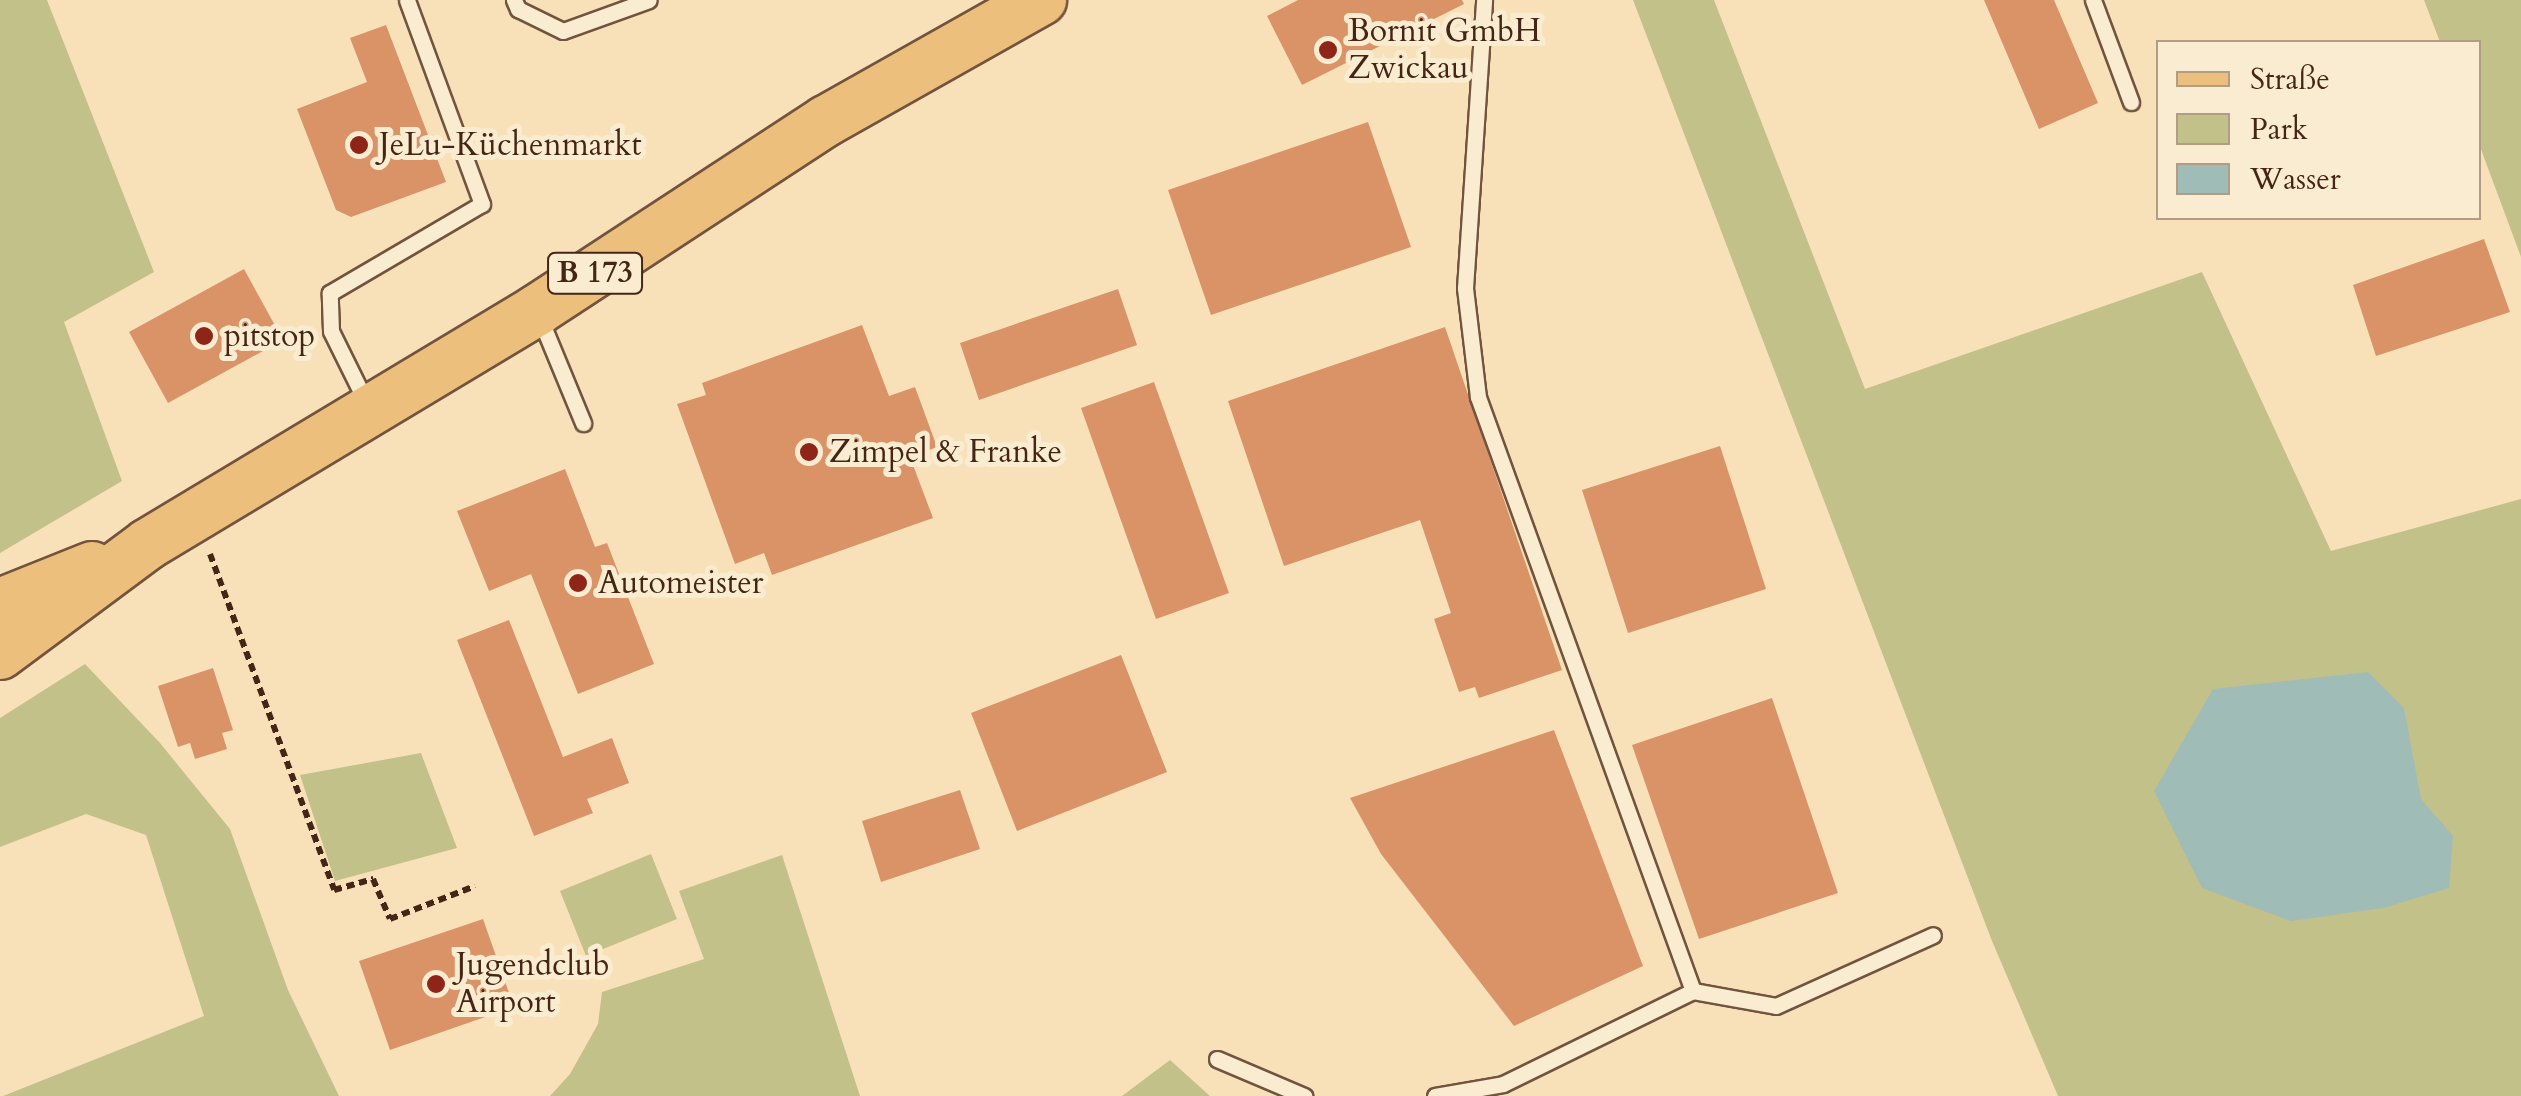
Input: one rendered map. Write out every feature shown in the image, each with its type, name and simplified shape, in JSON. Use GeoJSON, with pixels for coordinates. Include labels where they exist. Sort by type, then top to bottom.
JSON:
{"type":"FeatureCollection","features":[{"type":"Feature","properties":{"kind":"main road","name":"B 173"},"geometry":{"type":"LineString","coordinates":[[0,654],[66,609],[148,544],[537,310],[826,120],[1041,0]]}},
{"type":"Feature","properties":{"kind":"main road","name":"B 173"},"geometry":{"type":"LineString","coordinates":[[0,604],[148,544]]}},
{"type":"Feature","properties":{"kind":"lane"},"geometry":{"type":"LineString","coordinates":[[369,408],[331,331],[330,294],[482,204],[407,0]]}},
{"type":"Feature","properties":{"kind":"lane"},"geometry":{"type":"LineString","coordinates":[[514,0],[518,9],[563,31],[649,0]]}},
{"type":"Feature","properties":{"kind":"lane"},"geometry":{"type":"LineString","coordinates":[[1484,0],[1465,288],[1478,397],[1693,991]]}},
{"type":"Feature","properties":{"kind":"lane"},"geometry":{"type":"LineString","coordinates":[[2093,0],[2131,102]]}},
{"type":"Feature","properties":{"kind":"lane"},"geometry":{"type":"LineString","coordinates":[[537,310],[583,423]]}},
{"type":"Feature","properties":{"kind":"lane"},"geometry":{"type":"LineString","coordinates":[[1435,1096],[1503,1084],[1693,991],[1776,1006],[1933,935]]}},
{"type":"Feature","properties":{"kind":"lane"},"geometry":{"type":"LineString","coordinates":[[1217,1059],[1304,1096]]}},
{"type":"Feature","properties":{"kind":"path"},"geometry":{"type":"LineString","coordinates":[[198,514],[334,890],[373,880],[390,919],[475,886]]}},
{"type":"Feature","properties":{"kind":"green space"},"geometry":{"type":"Polygon","coordinates":[[[0,0],[47,0],[154,272],[64,322],[122,481],[0,553],[0,0]]]}},
{"type":"Feature","properties":{"kind":"green space"},"geometry":{"type":"Polygon","coordinates":[[[1633,0],[1714,0],[1865,389],[2202,272],[2331,551],[2521,499],[2521,1096],[2058,1096],[1992,941],[1633,0]]]}},
{"type":"Feature","properties":{"kind":"green space"},"geometry":{"type":"Polygon","coordinates":[[[2424,0],[2521,0],[2521,257],[2481,149],[2481,40],[2439,40],[2424,0]]]}},
{"type":"Feature","properties":{"kind":"green space"},"geometry":{"type":"Polygon","coordinates":[[[85,664],[160,743],[230,829],[288,990],[339,1096],[3,1096],[204,1016],[146,835],[86,814],[0,847],[0,718],[85,664]]]}},
{"type":"Feature","properties":{"kind":"green space"},"geometry":{"type":"Polygon","coordinates":[[[421,753],[457,848],[335,881],[300,775],[421,753]]]}},
{"type":"Feature","properties":{"kind":"green space"},"geometry":{"type":"Polygon","coordinates":[[[651,854],[677,919],[586,956],[560,891],[651,854]]]}},
{"type":"Feature","properties":{"kind":"green space"},"geometry":{"type":"Polygon","coordinates":[[[782,855],[860,1096],[550,1096],[570,1074],[598,1024],[602,992],[704,959],[679,891],[782,855]]]}},
{"type":"Feature","properties":{"kind":"green space"},"geometry":{"type":"Polygon","coordinates":[[[1170,1060],[1210,1096],[1122,1096],[1170,1060]]]}},
{"type":"Feature","properties":{"kind":"water"},"geometry":{"type":"Polygon","coordinates":[[[2368,672],[2404,708],[2421,799],[2453,836],[2449,888],[2383,908],[2291,921],[2202,888],[2154,791],[2213,689],[2368,672]]]}},
{"type":"Feature","properties":{"kind":"building","name":"Bornit GmbH Zwickau"},"geometry":{"type":"Polygon","coordinates":[[[1298,0],[1462,0],[1464,4],[1302,85],[1267,16],[1298,0]]]}},
{"type":"Feature","properties":{"kind":"building"},"geometry":{"type":"Polygon","coordinates":[[[1984,0],[2054,0],[2098,103],[2039,129],[1984,0]]]}},
{"type":"Feature","properties":{"kind":"building"},"geometry":{"type":"Polygon","coordinates":[[[386,25],[446,182],[351,217],[336,210],[297,109],[367,82],[350,38],[386,25]]]}},
{"type":"Feature","properties":{"kind":"building"},"geometry":{"type":"Polygon","coordinates":[[[1368,122],[1411,247],[1211,315],[1168,190],[1368,122]]]}},
{"type":"Feature","properties":{"kind":"building"},"geometry":{"type":"Polygon","coordinates":[[[2484,239],[2510,312],[2376,356],[2353,285],[2484,239]]]}},
{"type":"Feature","properties":{"kind":"building"},"geometry":{"type":"Polygon","coordinates":[[[244,269],[283,340],[168,403],[129,332],[244,269]]]}},
{"type":"Feature","properties":{"kind":"building"},"geometry":{"type":"Polygon","coordinates":[[[1118,289],[1137,345],[979,400],[960,343],[1118,289]]]}},
{"type":"Feature","properties":{"kind":"building","name":"Zimpel & Franke"},"geometry":{"type":"Polygon","coordinates":[[[862,325],[889,396],[915,387],[937,447],[910,457],[933,518],[772,575],[764,553],[735,564],[677,404],[706,395],[702,383],[862,325]]]}},
{"type":"Feature","properties":{"kind":"building"},"geometry":{"type":"Polygon","coordinates":[[[1445,327],[1562,670],[1479,698],[1475,687],[1459,692],[1434,619],[1451,613],[1420,520],[1284,566],[1228,401],[1445,327]]]}},
{"type":"Feature","properties":{"kind":"building"},"geometry":{"type":"Polygon","coordinates":[[[1154,382],[1229,593],[1156,619],[1081,408],[1154,382]]]}},
{"type":"Feature","properties":{"kind":"building"},"geometry":{"type":"Polygon","coordinates":[[[1720,446],[1766,589],[1628,633],[1582,490],[1720,446]]]}},
{"type":"Feature","properties":{"kind":"building","name":"Automeister"},"geometry":{"type":"Polygon","coordinates":[[[565,469],[595,547],[607,543],[654,664],[578,694],[531,574],[489,591],[457,511],[565,469]]]}},
{"type":"Feature","properties":{"kind":"building"},"geometry":{"type":"Polygon","coordinates":[[[509,620],[563,757],[612,738],[629,783],[587,799],[593,813],[534,836],[457,640],[509,620]]]}},
{"type":"Feature","properties":{"kind":"building"},"geometry":{"type":"Polygon","coordinates":[[[1121,655],[1167,772],[1017,831],[971,713],[1121,655]]]}},
{"type":"Feature","properties":{"kind":"building"},"geometry":{"type":"Polygon","coordinates":[[[213,668],[233,730],[222,733],[227,749],[195,759],[190,743],[178,747],[158,686],[213,668]]]}},
{"type":"Feature","properties":{"kind":"building"},"geometry":{"type":"Polygon","coordinates":[[[1772,698],[1838,893],[1699,939],[1632,745],[1772,698]]]}},
{"type":"Feature","properties":{"kind":"building"},"geometry":{"type":"Polygon","coordinates":[[[1554,730],[1643,966],[1514,1026],[1381,854],[1350,798],[1554,730]]]}},
{"type":"Feature","properties":{"kind":"building"},"geometry":{"type":"Polygon","coordinates":[[[960,790],[980,849],[881,882],[862,821],[960,790]]]}},
{"type":"Feature","properties":{"kind":"building","name":"Jugendclub Airport"},"geometry":{"type":"Polygon","coordinates":[[[483,919],[514,1007],[390,1050],[359,961],[483,919]]]}},
{"type":"Feature","properties":{"kind":"place","name":"Bornit GmbH Zwickau"},"geometry":{"type":"Point","coordinates":[1328,50]}},
{"type":"Feature","properties":{"kind":"place","name":"JeLu-Küchenmarkt"},"geometry":{"type":"Point","coordinates":[359,145]}},
{"type":"Feature","properties":{"kind":"place","name":"pitstop"},"geometry":{"type":"Point","coordinates":[204,336]}},
{"type":"Feature","properties":{"kind":"place","name":"Zimpel & Franke"},"geometry":{"type":"Point","coordinates":[809,452]}},
{"type":"Feature","properties":{"kind":"place","name":"Automeister"},"geometry":{"type":"Point","coordinates":[578,583]}},
{"type":"Feature","properties":{"kind":"place","name":"Jugendclub Airport"},"geometry":{"type":"Point","coordinates":[436,984]}}]}
